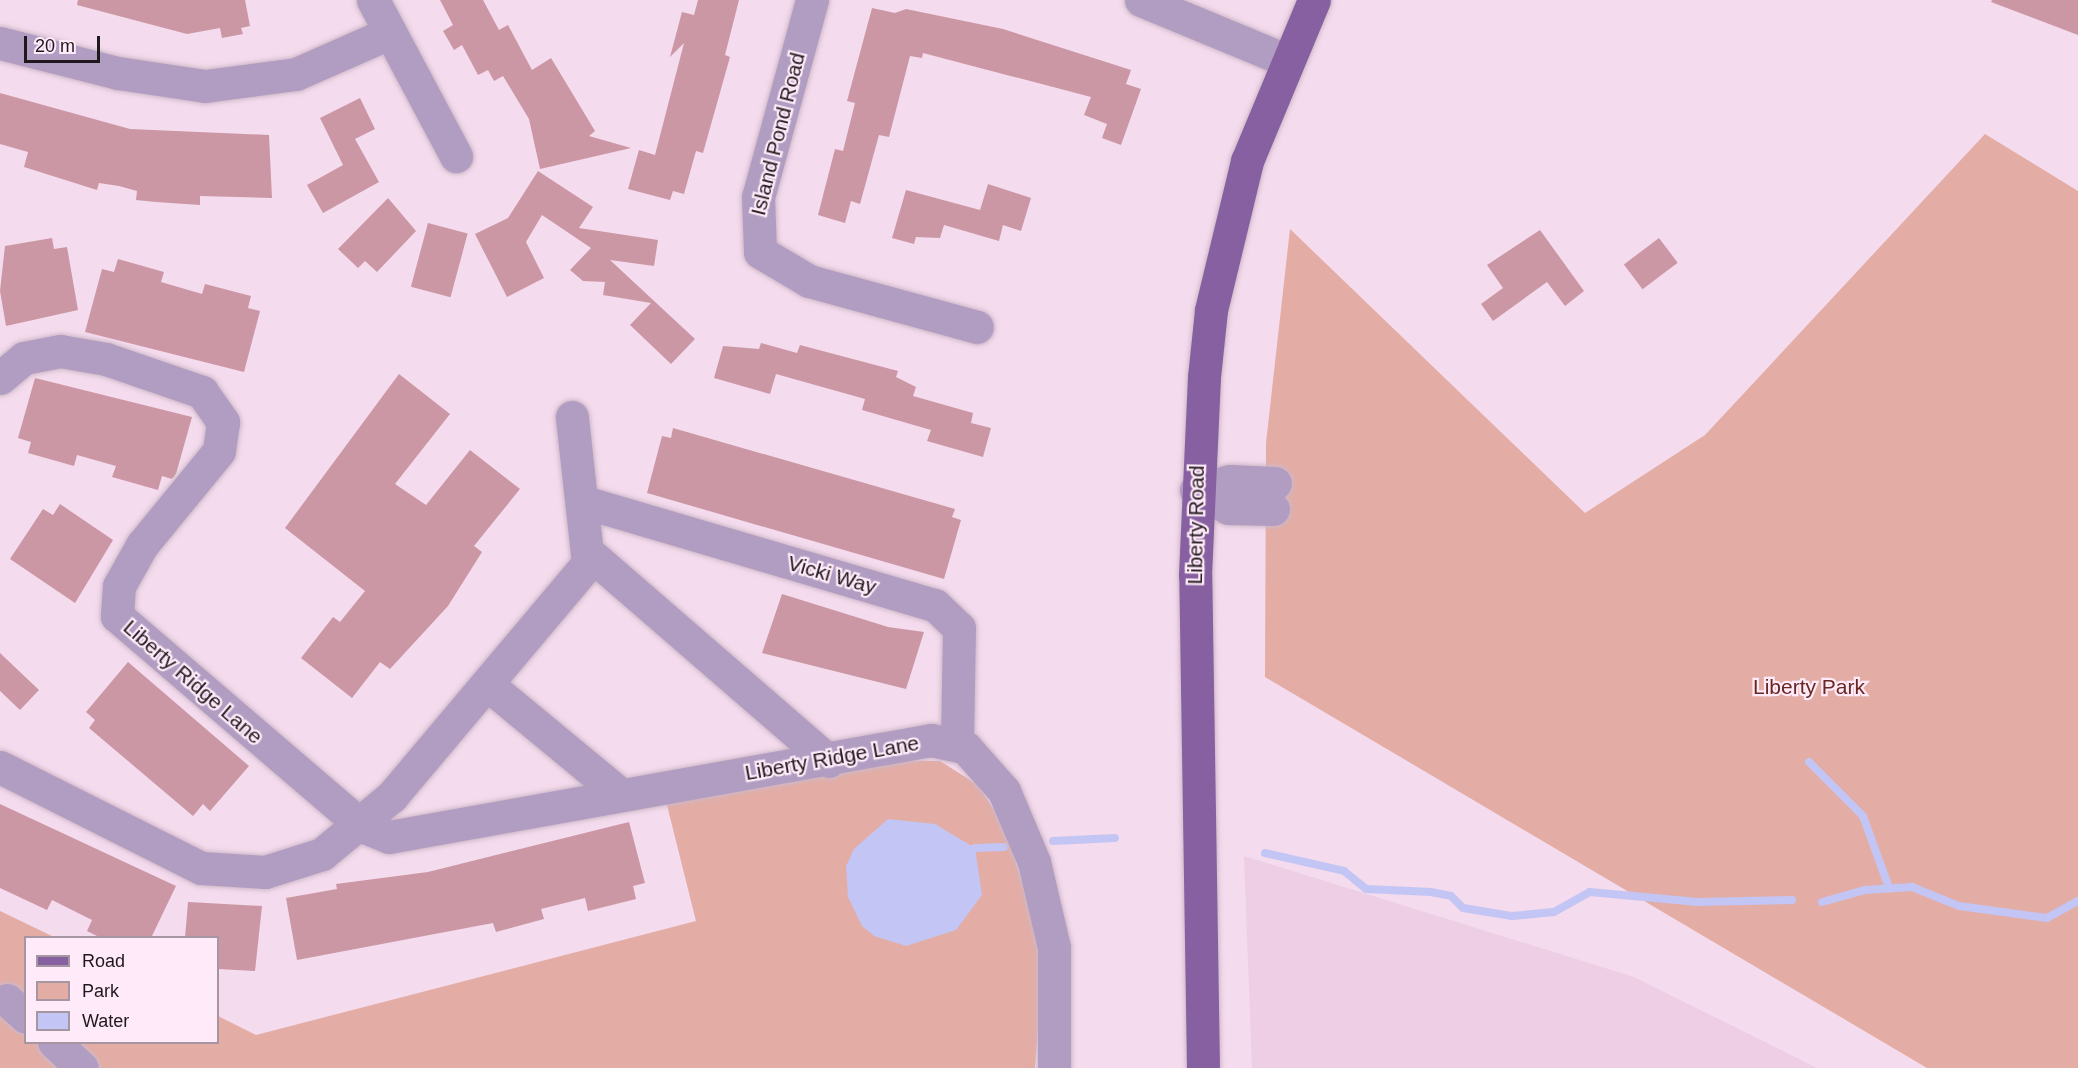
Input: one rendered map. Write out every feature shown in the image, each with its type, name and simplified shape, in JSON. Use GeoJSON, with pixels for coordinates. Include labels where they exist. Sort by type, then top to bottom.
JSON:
{"type":"FeatureCollection","features":[{"type":"Feature","properties":{"kind":"main road","name":"Liberty Road"},"geometry":{"type":"LineString","coordinates":[[1203,1068],[1196,490],[1211,310],[1228,229],[1247,161],[1314,0]]}},
{"type":"Feature","properties":{"kind":"street"},"geometry":{"type":"LineString","coordinates":[[373,0],[456,156]]}},
{"type":"Feature","properties":{"kind":"street","name":"Island Pond Road"},"geometry":{"type":"LineString","coordinates":[[812,0],[758,197],[760,252],[809,280],[977,327]]}},
{"type":"Feature","properties":{"kind":"street"},"geometry":{"type":"LineString","coordinates":[[1141,0],[1288,61]]}},
{"type":"Feature","properties":{"kind":"street"},"geometry":{"type":"LineString","coordinates":[[0,43],[118,73],[205,86],[296,74],[389,33]]}},
{"type":"Feature","properties":{"kind":"street","name":"Liberty Ridge Lane"},"geometry":{"type":"LineString","coordinates":[[0,378],[24,358],[60,351],[106,358],[202,392],[223,422],[219,451],[142,545],[119,586],[117,616],[362,826],[388,837],[620,794],[829,761],[931,740],[957,745]]}},
{"type":"Feature","properties":{"kind":"street"},"geometry":{"type":"LineString","coordinates":[[572,417],[590,554],[829,761]]}},
{"type":"Feature","properties":{"kind":"street"},"geometry":{"type":"LineString","coordinates":[[1196,490],[1228,508],[1274,496]]}},
{"type":"Feature","properties":{"kind":"street","name":"Vicki Way"},"geometry":{"type":"LineString","coordinates":[[584,502],[935,605],[959,628],[957,745]]}},
{"type":"Feature","properties":{"kind":"street"},"geometry":{"type":"LineString","coordinates":[[0,766],[201,868],[223,873],[264,872],[298,863],[362,826],[487,684],[590,554]]}},
{"type":"Feature","properties":{"kind":"street"},"geometry":{"type":"LineString","coordinates":[[487,684],[620,794]]}},
{"type":"Feature","properties":{"kind":"street"},"geometry":{"type":"LineString","coordinates":[[957,745],[965,747],[1004,791],[1034,862],[1054,947],[1054,1068]]}},
{"type":"Feature","properties":{"kind":"street"},"geometry":{"type":"LineString","coordinates":[[56,1044],[82,1068]]}},
{"type":"Feature","properties":{"kind":"shaded area"},"geometry":{"type":"Polygon","coordinates":[[[1244,856],[1634,977],[1817,1068],[1252,1068],[1244,856]]]}},
{"type":"Feature","properties":{"kind":"green space","name":"Liberty Park"},"geometry":{"type":"Polygon","coordinates":[[[1985,134],[2078,191],[2078,1068],[1927,1068],[1265,677],[1266,443],[1290,229],[1585,513],[1705,435],[1985,134]]]}},
{"type":"Feature","properties":{"kind":"green space"},"geometry":{"type":"Polygon","coordinates":[[[885,760],[940,761],[978,785],[1004,825],[1044,950],[1035,1068],[0,1068],[0,911],[52,936],[24,936],[24,1044],[219,1044],[219,1016],[256,1035],[696,921],[665,797],[885,760]]]}},
{"type":"Feature","properties":{"kind":"water"},"geometry":{"type":"Polygon","coordinates":[[[888,819],[935,824],[975,848],[982,895],[956,930],[906,946],[874,936],[862,926],[848,897],[846,866],[854,849],[888,819]]]}},
{"type":"Feature","properties":{"kind":"building"},"geometry":{"type":"Polygon","coordinates":[[[78,0],[245,0],[250,26],[241,28],[243,34],[222,38],[220,28],[187,34],[77,5],[78,0]]]}},
{"type":"Feature","properties":{"kind":"building"},"geometry":{"type":"Polygon","coordinates":[[[440,0],[483,0],[499,30],[508,25],[532,70],[551,58],[595,131],[589,136],[631,148],[540,169],[529,119],[503,76],[494,81],[488,70],[478,75],[462,45],[454,50],[443,31],[453,25],[440,0]]]}},
{"type":"Feature","properties":{"kind":"building"},"geometry":{"type":"Polygon","coordinates":[[[698,0],[739,0],[725,55],[730,57],[703,153],[696,151],[684,194],[673,191],[670,200],[628,189],[639,150],[655,155],[684,43],[670,57],[682,12],[694,15],[698,0]]]}},
{"type":"Feature","properties":{"kind":"building"},"geometry":{"type":"Polygon","coordinates":[[[1992,0],[2078,0],[2078,35],[1991,2],[1992,0]]]}},
{"type":"Feature","properties":{"kind":"building"},"geometry":{"type":"Polygon","coordinates":[[[872,8],[895,13],[906,9],[1003,29],[1131,70],[1126,84],[1141,89],[1121,145],[1102,138],[1107,124],[1084,115],[1091,97],[923,53],[922,58],[910,56],[889,137],[879,135],[860,204],[851,201],[845,223],[818,215],[835,149],[843,151],[855,103],[847,101],[872,8]]]}},
{"type":"Feature","properties":{"kind":"building"},"geometry":{"type":"Polygon","coordinates":[[[0,93],[130,129],[269,135],[272,198],[200,196],[200,205],[136,200],[137,191],[99,183],[97,190],[24,167],[28,152],[0,144],[0,93]]]}},
{"type":"Feature","properties":{"kind":"building"},"geometry":{"type":"Polygon","coordinates":[[[360,98],[375,129],[355,139],[379,182],[323,213],[307,185],[343,165],[320,118],[360,98]]]}},
{"type":"Feature","properties":{"kind":"building"},"geometry":{"type":"Polygon","coordinates":[[[538,171],[593,207],[579,228],[658,240],[654,266],[610,260],[695,339],[671,364],[630,325],[651,303],[603,295],[605,282],[583,281],[570,270],[591,248],[542,215],[526,242],[544,278],[507,297],[475,234],[508,218],[538,171]]]}},
{"type":"Feature","properties":{"kind":"building"},"geometry":{"type":"Polygon","coordinates":[[[988,184],[1031,198],[1021,231],[1003,225],[999,241],[944,225],[940,238],[916,237],[914,244],[892,238],[906,190],[980,210],[988,184]]]}},
{"type":"Feature","properties":{"kind":"building"},"geometry":{"type":"Polygon","coordinates":[[[388,198],[416,231],[377,272],[365,261],[358,268],[338,249],[388,198]]]}},
{"type":"Feature","properties":{"kind":"building"},"geometry":{"type":"Polygon","coordinates":[[[428,223],[468,234],[451,297],[411,287],[428,223]]]}},
{"type":"Feature","properties":{"kind":"building"},"geometry":{"type":"Polygon","coordinates":[[[1540,230],[1584,291],[1565,306],[1547,282],[1493,321],[1481,304],[1503,288],[1487,265],[1540,230]]]}},
{"type":"Feature","properties":{"kind":"building"},"geometry":{"type":"Polygon","coordinates":[[[52,238],[54,249],[67,247],[78,310],[6,326],[0,291],[5,246],[52,238]]]}},
{"type":"Feature","properties":{"kind":"building"},"geometry":{"type":"Polygon","coordinates":[[[1659,238],[1678,263],[1643,289],[1624,264],[1659,238]]]}},
{"type":"Feature","properties":{"kind":"building"},"geometry":{"type":"Polygon","coordinates":[[[118,259],[164,272],[161,282],[202,294],[205,284],[251,296],[248,308],[260,311],[244,372],[85,332],[102,269],[114,272],[118,259]]]}},
{"type":"Feature","properties":{"kind":"building"},"geometry":{"type":"Polygon","coordinates":[[[761,343],[797,353],[800,345],[898,371],[896,377],[916,387],[913,396],[973,413],[971,423],[991,428],[983,457],[927,441],[931,430],[862,410],[865,399],[776,374],[770,394],[714,378],[723,346],[759,349],[761,343]]]}},
{"type":"Feature","properties":{"kind":"building"},"geometry":{"type":"Polygon","coordinates":[[[399,374],[450,414],[395,484],[426,505],[470,450],[520,489],[474,546],[482,552],[448,606],[390,669],[380,662],[352,698],[301,658],[333,617],[340,622],[365,591],[285,528],[399,374]]]}},
{"type":"Feature","properties":{"kind":"building"},"geometry":{"type":"Polygon","coordinates":[[[35,378],[192,417],[176,474],[172,479],[162,476],[158,490],[112,477],[116,466],[77,455],[74,466],[28,453],[31,442],[18,438],[35,378]]]}},
{"type":"Feature","properties":{"kind":"building"},"geometry":{"type":"Polygon","coordinates":[[[673,428],[955,509],[952,517],[961,520],[944,579],[647,493],[662,436],[671,438],[673,428]]]}},
{"type":"Feature","properties":{"kind":"building"},"geometry":{"type":"Polygon","coordinates":[[[60,504],[113,540],[75,603],[10,559],[43,509],[53,515],[60,504]]]}},
{"type":"Feature","properties":{"kind":"building"},"geometry":{"type":"Polygon","coordinates":[[[782,594],[888,627],[924,632],[906,689],[762,653],[782,594]]]}},
{"type":"Feature","properties":{"kind":"building"},"geometry":{"type":"Polygon","coordinates":[[[0,653],[39,690],[20,710],[0,691],[0,653]]]}},
{"type":"Feature","properties":{"kind":"building"},"geometry":{"type":"Polygon","coordinates":[[[128,662],[249,766],[210,811],[203,804],[193,816],[89,728],[95,720],[86,712],[128,662]]]}},
{"type":"Feature","properties":{"kind":"building"},"geometry":{"type":"Polygon","coordinates":[[[0,804],[176,886],[152,936],[97,936],[87,931],[92,920],[52,900],[47,910],[0,888],[0,804]]]}},
{"type":"Feature","properties":{"kind":"building"},"geometry":{"type":"Polygon","coordinates":[[[629,822],[645,883],[633,886],[636,899],[588,911],[585,898],[541,909],[544,919],[496,932],[493,923],[297,960],[286,898],[337,889],[336,884],[428,872],[629,822]]]}},
{"type":"Feature","properties":{"kind":"building"},"geometry":{"type":"Polygon","coordinates":[[[188,902],[262,906],[255,971],[219,969],[219,936],[185,936],[188,902]]]}},
{"type":"Feature","properties":{"kind":"waterway"},"geometry":{"type":"LineString","coordinates":[[1809,762],[1863,816],[1889,888]]}},
{"type":"Feature","properties":{"kind":"waterway"},"geometry":{"type":"LineString","coordinates":[[1053,841],[1115,838]]}},
{"type":"Feature","properties":{"kind":"waterway"},"geometry":{"type":"LineString","coordinates":[[975,848],[1004,847]]}},
{"type":"Feature","properties":{"kind":"waterway"},"geometry":{"type":"LineString","coordinates":[[1265,853],[1344,871],[1366,889],[1431,892],[1451,896],[1463,908],[1512,916],[1554,912],[1590,892],[1698,902],[1792,900]]}},
{"type":"Feature","properties":{"kind":"waterway"},"geometry":{"type":"LineString","coordinates":[[1822,902],[1865,890],[1912,887],[1959,906],[2047,918],[2078,901]]}}]}
